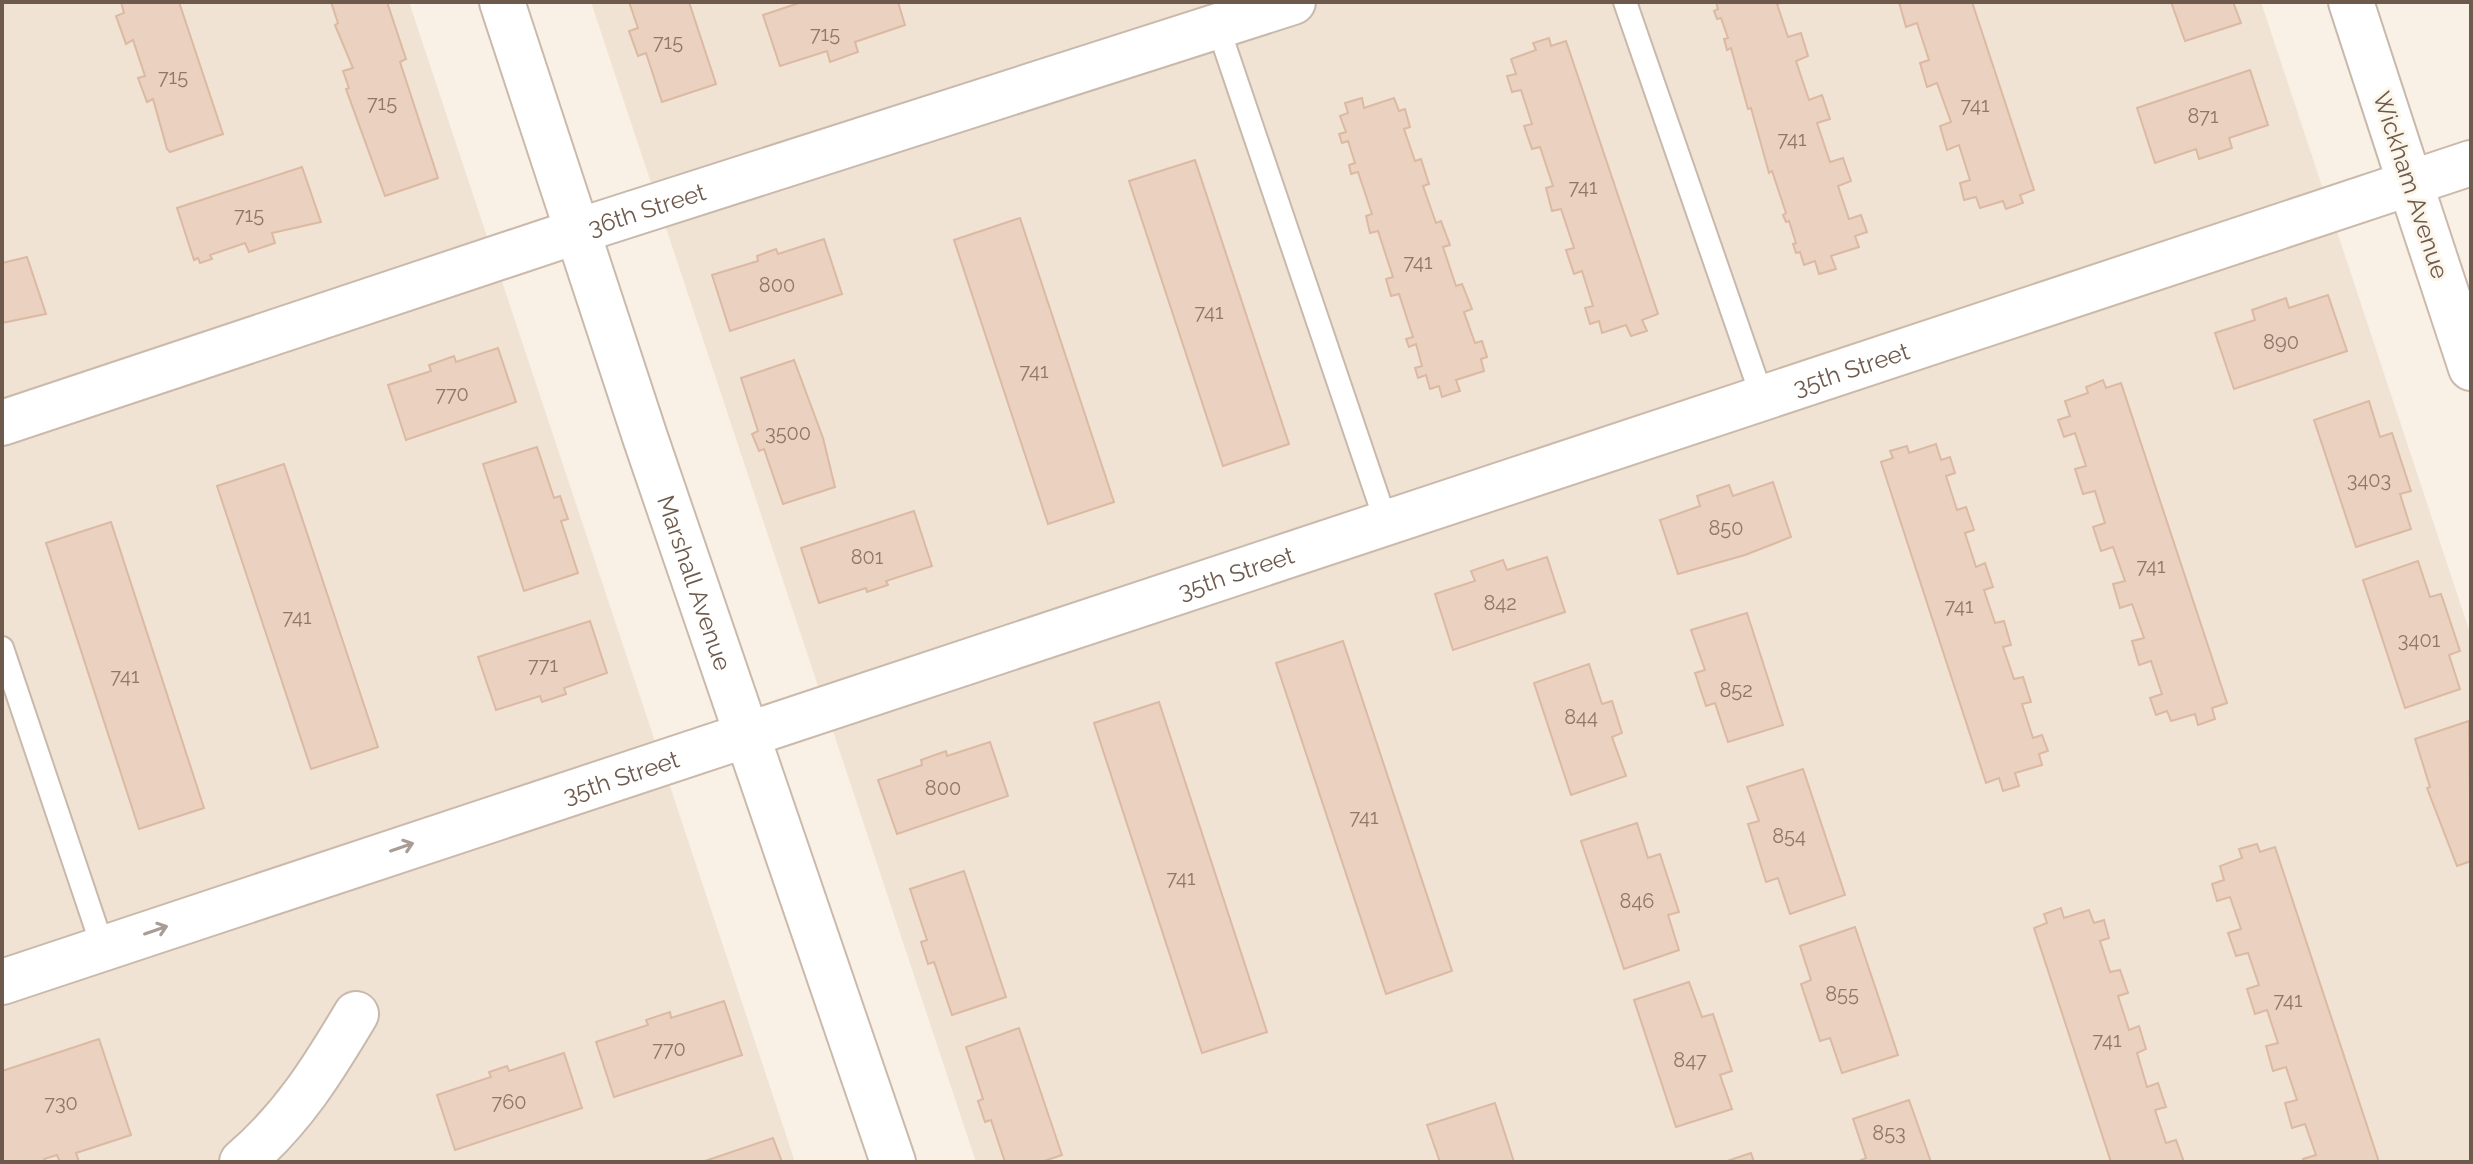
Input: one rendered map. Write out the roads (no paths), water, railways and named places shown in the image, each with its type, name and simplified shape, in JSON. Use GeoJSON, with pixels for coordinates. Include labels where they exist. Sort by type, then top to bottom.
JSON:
{"type":"FeatureCollection","features":[{"type":"Feature","properties":{"kind":"street","name":"Marshall Avenue"},"geometry":{"type":"LineString","coordinates":[[502,2],[893,1162]]}},
{"type":"Feature","properties":{"kind":"street","name":"36th Street"},"geometry":{"type":"LineString","coordinates":[[2,423],[578,231],[1293,2]]}},
{"type":"Feature","properties":{"kind":"street","name":"Wickham Avenue"},"geometry":{"type":"LineString","coordinates":[[2351,2],[2471,368]]}},
{"type":"Feature","properties":{"kind":"street","name":"35th Street"},"geometry":{"type":"LineString","coordinates":[[2,982],[2471,163]]}},
{"type":"Feature","properties":{"kind":"street"},"geometry":{"type":"LineString","coordinates":[[242,1162],[271,1136],[315,1084],[356,1014]]}},
{"type":"Feature","properties":{"kind":"lane"},"geometry":{"type":"LineString","coordinates":[[1625,2],[1762,397]]}},
{"type":"Feature","properties":{"kind":"lane"},"geometry":{"type":"LineString","coordinates":[[1218,27],[1386,522]]}},
{"type":"Feature","properties":{"kind":"lane"},"geometry":{"type":"LineString","coordinates":[[2,648],[103,948]]}}]}
